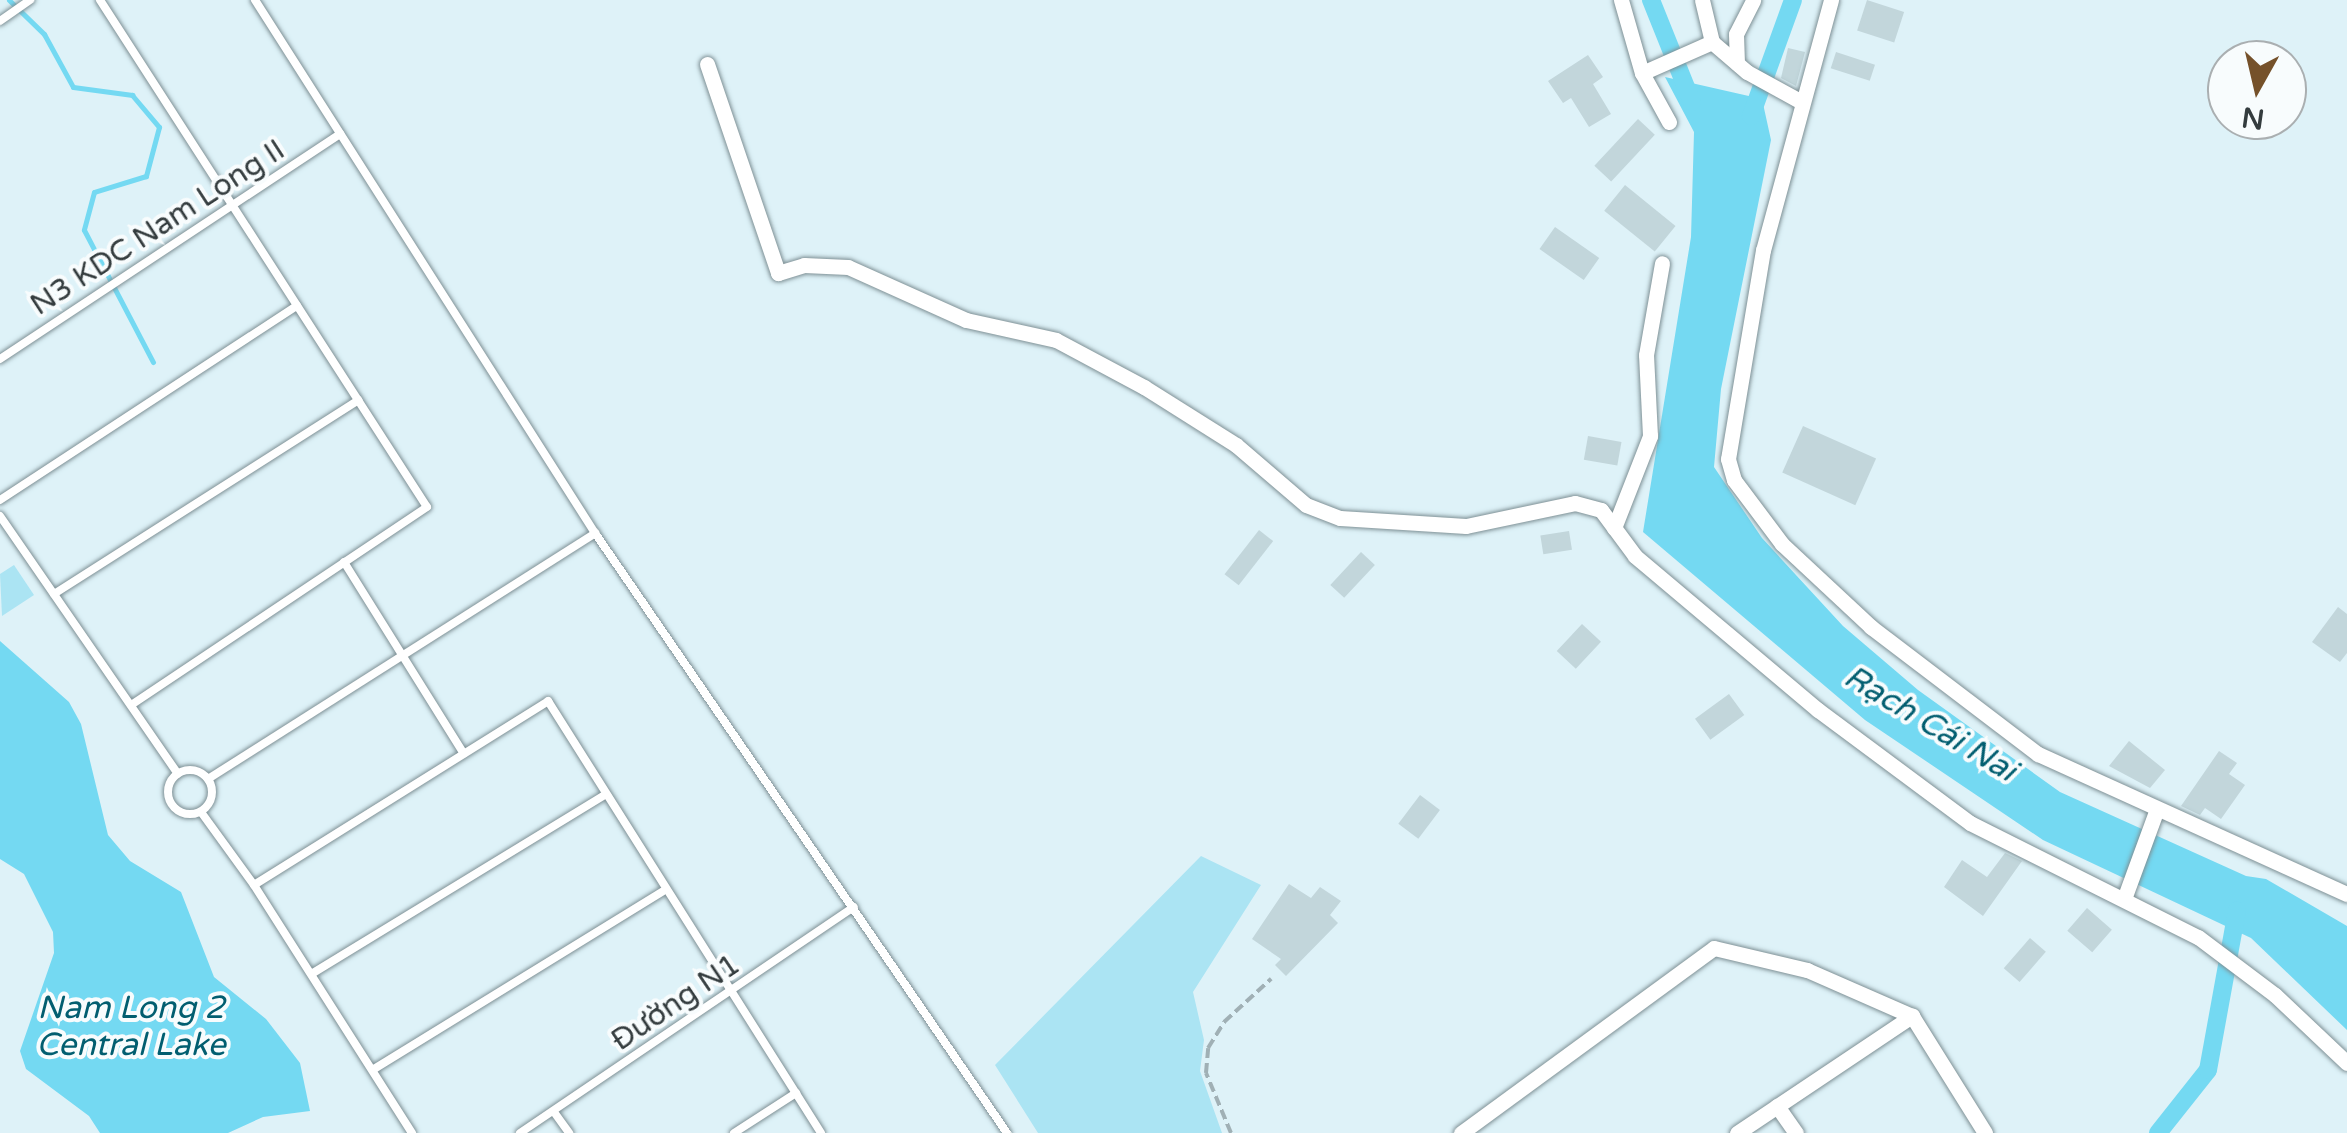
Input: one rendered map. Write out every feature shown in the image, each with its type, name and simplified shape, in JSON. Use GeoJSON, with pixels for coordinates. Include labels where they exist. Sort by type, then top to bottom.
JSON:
{"type":"FeatureCollection","features":[{"type":"Feature","properties":{"kind":"street"},"geometry":{"type":"LineString","coordinates":[[1621,0],[1646,72],[1669,122]]}},
{"type":"Feature","properties":{"kind":"street"},"geometry":{"type":"LineString","coordinates":[[1702,0],[1708,45],[1800,102]]}},
{"type":"Feature","properties":{"kind":"street"},"geometry":{"type":"LineString","coordinates":[[1743,69],[1736,34],[1753,0]]}},
{"type":"Feature","properties":{"kind":"street"},"geometry":{"type":"LineString","coordinates":[[1831,0],[1800,102],[1748,329],[1728,459],[1734,480],[1782,544],[1929,676],[2038,754],[2154,816],[2342,890]]}},
{"type":"Feature","properties":{"kind":"street"},"geometry":{"type":"LineString","coordinates":[[1646,72],[1708,45]]}},
{"type":"Feature","properties":{"kind":"street"},"geometry":{"type":"LineString","coordinates":[[708,64],[778,272],[804,264],[848,266],[966,320],[1056,340],[1144,386],[1236,445],[1306,505],[1340,518],[1466,526],[1576,503],[1601,510],[1636,556],[1818,710],[1970,824],[2127,892],[2198,936],[2276,995],[2347,1063]]}},
{"type":"Feature","properties":{"kind":"street"},"geometry":{"type":"LineString","coordinates":[[1614,528],[1650,436],[1646,355],[1662,263]]}},
{"type":"Feature","properties":{"kind":"street"},"geometry":{"type":"LineString","coordinates":[[2127,892],[2154,816]]}},
{"type":"Feature","properties":{"kind":"street"},"geometry":{"type":"LineString","coordinates":[[1464,1132],[1714,948],[1807,970],[1912,1016],[1985,1133]]}},
{"type":"Feature","properties":{"kind":"street"},"geometry":{"type":"LineString","coordinates":[[1736,1133],[1912,1016]]}},
{"type":"Feature","properties":{"kind":"street"},"geometry":{"type":"LineString","coordinates":[[1777,1106],[1796,1133]]}},
{"type":"Feature","properties":{"kind":"lane"},"geometry":{"type":"LineString","coordinates":[[0,20],[30,0]]}},
{"type":"Feature","properties":{"kind":"lane"},"geometry":{"type":"LineString","coordinates":[[100,0],[427,507],[130,705]]}},
{"type":"Feature","properties":{"kind":"lane"},"geometry":{"type":"LineString","coordinates":[[255,0],[595,533],[1007,1133]]}},
{"type":"Feature","properties":{"kind":"lane","name":"N3 KDC Nam Long II"},"geometry":{"type":"LineString","coordinates":[[0,359],[340,134]]}},
{"type":"Feature","properties":{"kind":"lane"},"geometry":{"type":"LineString","coordinates":[[0,500],[297,306]]}},
{"type":"Feature","properties":{"kind":"lane"},"geometry":{"type":"LineString","coordinates":[[54,594],[358,400]]}},
{"type":"Feature","properties":{"kind":"lane"},"geometry":{"type":"LineString","coordinates":[[0,516],[178,774]]}},
{"type":"Feature","properties":{"kind":"lane"},"geometry":{"type":"LineString","coordinates":[[208,779],[595,533]]}},
{"type":"Feature","properties":{"kind":"lane"},"geometry":{"type":"LineString","coordinates":[[344,562],[464,754]]}},
{"type":"Feature","properties":{"kind":"lane"},"geometry":{"type":"LineString","coordinates":[[254,885],[548,702],[663,891],[821,1133]]}},
{"type":"Feature","properties":{"kind":"lane"},"geometry":{"type":"LineString","coordinates":[[190,770],[208,779],[212,797],[201,812],[186,814],[174,806],[168,793],[178,774],[190,770]]}},
{"type":"Feature","properties":{"kind":"lane"},"geometry":{"type":"LineString","coordinates":[[313,974],[603,796]]}},
{"type":"Feature","properties":{"kind":"lane"},"geometry":{"type":"LineString","coordinates":[[201,812],[313,974],[412,1133]]}},
{"type":"Feature","properties":{"kind":"lane"},"geometry":{"type":"LineString","coordinates":[[374,1069],[663,891]]}},
{"type":"Feature","properties":{"kind":"lane","name":"Đường N1"},"geometry":{"type":"LineString","coordinates":[[520,1133],[730,995],[854,906]]}},
{"type":"Feature","properties":{"kind":"lane"},"geometry":{"type":"LineString","coordinates":[[734,1133],[796,1093]]}},
{"type":"Feature","properties":{"kind":"lane"},"geometry":{"type":"LineString","coordinates":[[554,1112],[569,1133]]}},
{"type":"Feature","properties":{"kind":"path"},"geometry":{"type":"LineString","coordinates":[[1231,1133],[1206,1073],[1208,1048],[1224,1022],[1271,979]]}},
{"type":"Feature","properties":{"kind":"shaded area"},"geometry":{"type":"Polygon","coordinates":[[[14,565],[34,595],[2,616],[0,574],[14,565]]]}},
{"type":"Feature","properties":{"kind":"shaded area"},"geometry":{"type":"Polygon","coordinates":[[[1201,856],[1261,885],[1193,992],[1204,1040],[1200,1071],[1222,1133],[1038,1133],[995,1065],[1201,856]]]}},
{"type":"Feature","properties":{"kind":"water","name":"Rạch Cái Nai"},"geometry":{"type":"Polygon","coordinates":[[[1665,77],[1762,99],[1771,140],[1721,389],[1714,467],[1762,538],[1843,626],[1918,690],[2060,792],[2246,876],[2266,879],[2347,926],[2347,1030],[2251,938],[2043,840],[1865,720],[1643,532],[1691,237],[1694,132],[1665,77]]]}},
{"type":"Feature","properties":{"kind":"water","name":"Nam Long 2 Central Lake"},"geometry":{"type":"Polygon","coordinates":[[[0,641],[69,702],[81,724],[108,835],[130,861],[181,892],[214,977],[266,1019],[300,1063],[310,1111],[263,1117],[228,1133],[100,1133],[89,1116],[26,1069],[20,1051],[54,953],[53,932],[24,874],[0,859],[0,641]]]}},
{"type":"Feature","properties":{"kind":"building"},"geometry":{"type":"Polygon","coordinates":[[[1867,0],[1904,12],[1894,42],[1857,30],[1867,0]]]}},
{"type":"Feature","properties":{"kind":"building"},"geometry":{"type":"Polygon","coordinates":[[[1788,48],[1805,52],[1796,86],[1781,78],[1788,48]]]}},
{"type":"Feature","properties":{"kind":"building"},"geometry":{"type":"Polygon","coordinates":[[[1836,52],[1875,65],[1870,81],[1831,68],[1836,52]]]}},
{"type":"Feature","properties":{"kind":"building"},"geometry":{"type":"Polygon","coordinates":[[[1588,55],[1603,77],[1593,84],[1611,114],[1589,127],[1571,98],[1563,103],[1548,81],[1588,55]]]}},
{"type":"Feature","properties":{"kind":"building"},"geometry":{"type":"Polygon","coordinates":[[[1638,119],[1655,135],[1611,181],[1594,166],[1638,119]]]}},
{"type":"Feature","properties":{"kind":"building"},"geometry":{"type":"Polygon","coordinates":[[[1625,185],[1676,226],[1655,252],[1604,211],[1625,185]]]}},
{"type":"Feature","properties":{"kind":"building"},"geometry":{"type":"Polygon","coordinates":[[[1555,227],[1599,258],[1584,280],[1540,249],[1555,227]]]}},
{"type":"Feature","properties":{"kind":"building"},"geometry":{"type":"Polygon","coordinates":[[[1803,426],[1876,459],[1855,505],[1782,473],[1803,426]]]}},
{"type":"Feature","properties":{"kind":"building"},"geometry":{"type":"Polygon","coordinates":[[[1588,436],[1621,442],[1617,466],[1584,460],[1588,436]]]}},
{"type":"Feature","properties":{"kind":"building"},"geometry":{"type":"Polygon","coordinates":[[[1259,530],[1273,541],[1239,585],[1225,574],[1259,530]]]}},
{"type":"Feature","properties":{"kind":"building"},"geometry":{"type":"Polygon","coordinates":[[[1569,531],[1572,550],[1543,554],[1540,536],[1569,531]]]}},
{"type":"Feature","properties":{"kind":"building"},"geometry":{"type":"Polygon","coordinates":[[[1361,552],[1375,565],[1344,598],[1330,585],[1361,552]]]}},
{"type":"Feature","properties":{"kind":"building"},"geometry":{"type":"Polygon","coordinates":[[[2338,607],[2347,614],[2347,653],[2340,662],[2312,642],[2338,607]]]}},
{"type":"Feature","properties":{"kind":"building"},"geometry":{"type":"Polygon","coordinates":[[[1582,624],[1601,642],[1576,669],[1557,651],[1582,624]]]}},
{"type":"Feature","properties":{"kind":"building"},"geometry":{"type":"Polygon","coordinates":[[[1729,694],[1744,715],[1710,740],[1695,719],[1729,694]]]}},
{"type":"Feature","properties":{"kind":"building"},"geometry":{"type":"Polygon","coordinates":[[[2129,741],[2165,770],[2150,788],[2109,766],[2129,741]]]}},
{"type":"Feature","properties":{"kind":"building"},"geometry":{"type":"Polygon","coordinates":[[[2219,751],[2237,763],[2229,774],[2245,785],[2221,819],[2205,808],[2200,815],[2181,806],[2219,751]]]}},
{"type":"Feature","properties":{"kind":"building"},"geometry":{"type":"Polygon","coordinates":[[[1420,795],[1440,810],[1418,839],[1398,824],[1420,795]]]}},
{"type":"Feature","properties":{"kind":"building"},"geometry":{"type":"Polygon","coordinates":[[[2005,853],[2022,861],[1983,916],[1944,887],[1962,860],[1987,877],[2005,853]]]}},
{"type":"Feature","properties":{"kind":"building"},"geometry":{"type":"Polygon","coordinates":[[[1289,884],[1311,898],[1320,887],[1341,901],[1330,915],[1338,923],[1286,976],[1275,965],[1281,959],[1252,939],[1289,884]]]}},
{"type":"Feature","properties":{"kind":"building"},"geometry":{"type":"Polygon","coordinates":[[[2087,908],[2112,930],[2092,952],[2067,931],[2087,908]]]}},
{"type":"Feature","properties":{"kind":"building"},"geometry":{"type":"Polygon","coordinates":[[[2030,938],[2046,952],[2020,982],[2004,968],[2030,938]]]}},
{"type":"Feature","properties":{"kind":"waterway"},"geometry":{"type":"LineString","coordinates":[[9,0],[44,34],[73,87],[132,95],[159,127],[146,176],[94,192],[84,230],[153,362]]}},
{"type":"Feature","properties":{"kind":"waterway"},"geometry":{"type":"LineString","coordinates":[[1651,0],[1692,102]]}},
{"type":"Feature","properties":{"kind":"waterway"},"geometry":{"type":"LineString","coordinates":[[1751,116],[1793,0]]}},
{"type":"Feature","properties":{"kind":"waterway"},"geometry":{"type":"LineString","coordinates":[[2158,1133],[2208,1070],[2237,911]]}}]}
